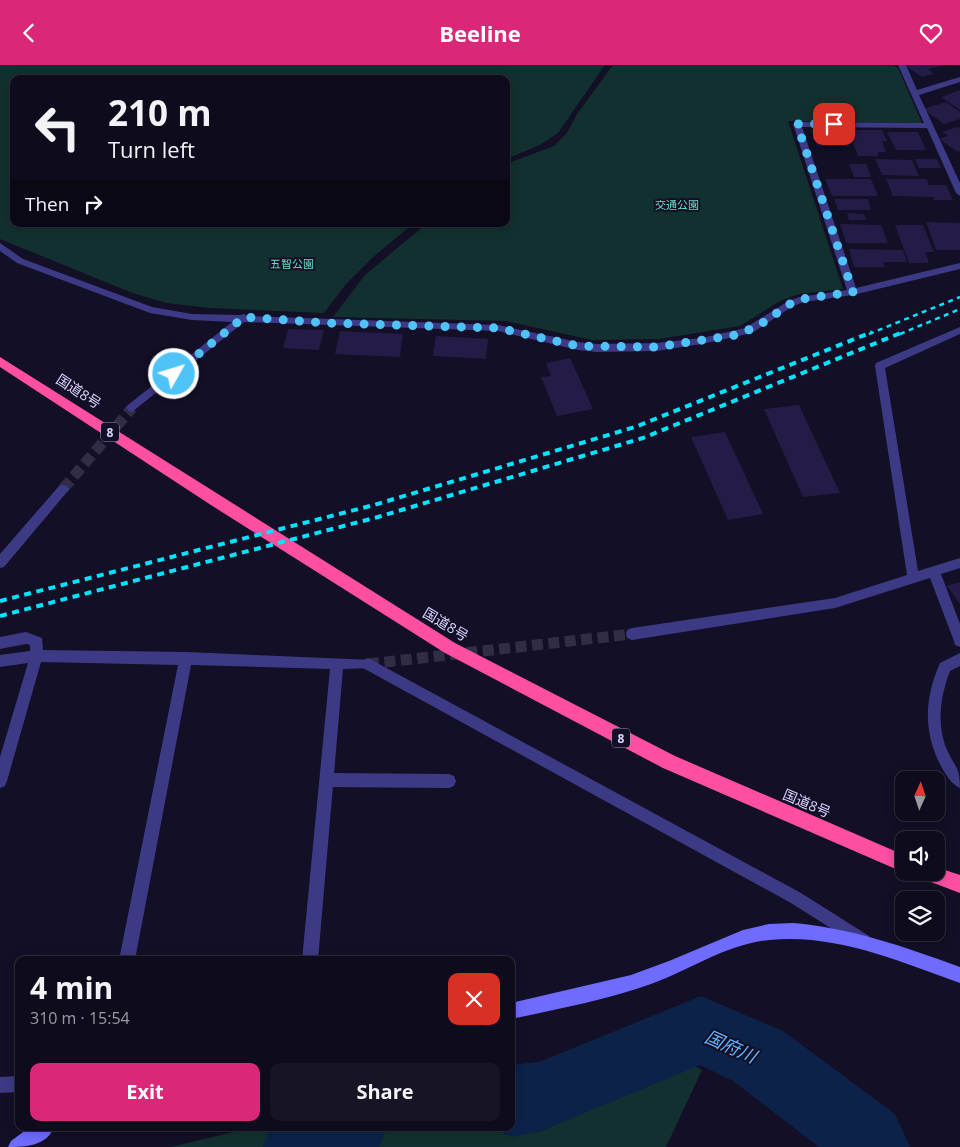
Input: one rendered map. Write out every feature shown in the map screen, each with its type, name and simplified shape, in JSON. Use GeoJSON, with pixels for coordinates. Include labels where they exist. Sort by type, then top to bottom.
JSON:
{"type":"FeatureCollection","features":[{"type":"Feature","properties":{"kind":"highway","name":"国道8号"},"geometry":{"type":"LineString","coordinates":[[0,361],[351,587],[450,648],[669,762],[895,860]]}},
{"type":"Feature","properties":{"kind":"highway"},"geometry":{"type":"LineString","coordinates":[[945,879],[960,884]]}},
{"type":"Feature","properties":{"kind":"street"},"geometry":{"type":"LineString","coordinates":[[902,65],[928,126],[956,174],[960,193]]}},
{"type":"Feature","properties":{"kind":"street"},"geometry":{"type":"LineString","coordinates":[[914,94],[960,79]]}},
{"type":"Feature","properties":{"kind":"street"},"geometry":{"type":"LineString","coordinates":[[853,292],[797,124],[928,126]]}},
{"type":"Feature","properties":{"kind":"street"},"geometry":{"type":"LineString","coordinates":[[0,246],[20,261]]}},
{"type":"Feature","properties":{"kind":"street"},"geometry":{"type":"LineString","coordinates":[[0,251],[20,261],[150,310],[192,317],[244,317],[327,323],[498,328],[578,346],[656,347],[736,335],[758,326],[790,304],[802,299],[853,292],[960,267]]}},
{"type":"Feature","properties":{"kind":"street"},"geometry":{"type":"LineString","coordinates":[[132,408],[244,317]]}},
{"type":"Feature","properties":{"kind":"street"},"geometry":{"type":"LineString","coordinates":[[913,577],[880,366],[960,330]]}},
{"type":"Feature","properties":{"kind":"street"},"geometry":{"type":"LineString","coordinates":[[0,563],[62,489]]}},
{"type":"Feature","properties":{"kind":"street"},"geometry":{"type":"LineString","coordinates":[[632,634],[835,603],[960,563]]}},
{"type":"Feature","properties":{"kind":"street"},"geometry":{"type":"LineString","coordinates":[[934,571],[960,641]]}},
{"type":"Feature","properties":{"kind":"street"},"geometry":{"type":"LineString","coordinates":[[0,643],[26,638],[37,642],[36,656],[0,781]]}},
{"type":"Feature","properties":{"kind":"street"},"geometry":{"type":"LineString","coordinates":[[0,661],[36,656],[186,658],[368,664],[796,898],[866,942]]}},
{"type":"Feature","properties":{"kind":"street"},"geometry":{"type":"LineString","coordinates":[[128,956],[186,658]]}},
{"type":"Feature","properties":{"kind":"street"},"geometry":{"type":"LineString","coordinates":[[960,659],[945,667],[934,698],[937,744],[944,759],[960,781]]}},
{"type":"Feature","properties":{"kind":"street"},"geometry":{"type":"LineString","coordinates":[[310,956],[337,664]]}},
{"type":"Feature","properties":{"kind":"street"},"geometry":{"type":"LineString","coordinates":[[327,780],[449,781]]}},
{"type":"Feature","properties":{"kind":"street"},"geometry":{"type":"LineString","coordinates":[[515,1010],[619,985],[670,969],[741,936],[770,932],[793,932],[866,942],[960,975]]}},
{"type":"Feature","properties":{"kind":"street"},"geometry":{"type":"LineString","coordinates":[[0,1085],[15,1084]]}},
{"type":"Feature","properties":{"kind":"street"},"geometry":{"type":"LineString","coordinates":[[17,1147],[40,1131]]}},
{"type":"Feature","properties":{"kind":"green space","name":"五智公園"},"geometry":{"type":"Polygon","coordinates":[[[0,65],[605,65],[558,133],[540,145],[510,157],[510,75],[10,75],[10,227],[409,227],[373,257],[346,284],[324,313],[210,308],[166,303],[130,292],[0,239],[0,65]]]}},
{"type":"Feature","properties":{"kind":"green space","name":"交通公園"},"geometry":{"type":"Polygon","coordinates":[[[613,65],[893,65],[898,68],[922,123],[788,121],[843,289],[799,294],[780,301],[740,326],[659,339],[592,340],[506,321],[333,317],[365,275],[422,227],[510,227],[510,162],[554,146],[567,133],[577,114],[613,65]]]}},
{"type":"Feature","properties":{"kind":"green space"},"geometry":{"type":"Polygon","coordinates":[[[643,1047],[677,1056],[702,1070],[666,1147],[171,1147],[237,1131],[515,1131],[515,1072],[643,1047]]]}},
{"type":"Feature","properties":{"kind":"building"},"geometry":{"type":"Polygon","coordinates":[[[905,65],[941,66],[928,69],[934,74],[922,77],[905,65]]]}},
{"type":"Feature","properties":{"kind":"building"},"geometry":{"type":"Polygon","coordinates":[[[960,90],[960,110],[941,97],[960,90]]]}},
{"type":"Feature","properties":{"kind":"building"},"geometry":{"type":"Polygon","coordinates":[[[946,102],[960,112],[960,119],[944,124],[923,109],[946,102]]]}},
{"type":"Feature","properties":{"kind":"building"},"geometry":{"type":"Polygon","coordinates":[[[957,127],[960,128],[960,151],[958,152],[939,139],[948,136],[942,132],[957,127]]]}},
{"type":"Feature","properties":{"kind":"building"},"geometry":{"type":"Polygon","coordinates":[[[811,130],[844,130],[850,146],[817,146],[811,130]]]}},
{"type":"Feature","properties":{"kind":"building"},"geometry":{"type":"Polygon","coordinates":[[[848,130],[882,130],[887,141],[882,141],[886,152],[878,152],[879,156],[858,156],[848,130]]]}},
{"type":"Feature","properties":{"kind":"building"},"geometry":{"type":"Polygon","coordinates":[[[887,132],[918,132],[926,150],[896,150],[887,132]]]}},
{"type":"Feature","properties":{"kind":"building"},"geometry":{"type":"Polygon","coordinates":[[[875,159],[912,160],[919,176],[882,175],[875,159]]]}},
{"type":"Feature","properties":{"kind":"building"},"geometry":{"type":"Polygon","coordinates":[[[915,159],[937,159],[941,168],[919,168],[915,159]]]}},
{"type":"Feature","properties":{"kind":"building"},"geometry":{"type":"Polygon","coordinates":[[[849,164],[866,164],[871,177],[854,177],[849,164]]]}},
{"type":"Feature","properties":{"kind":"building"},"geometry":{"type":"Polygon","coordinates":[[[825,179],[871,179],[878,196],[832,196],[825,179]]]}},
{"type":"Feature","properties":{"kind":"building"},"geometry":{"type":"Polygon","coordinates":[[[886,179],[927,179],[929,185],[946,185],[953,200],[934,200],[933,197],[893,196],[886,179]]]}},
{"type":"Feature","properties":{"kind":"building"},"geometry":{"type":"Polygon","coordinates":[[[834,199],[868,199],[871,210],[838,210],[834,199]]]}},
{"type":"Feature","properties":{"kind":"building"},"geometry":{"type":"Polygon","coordinates":[[[847,213],[864,214],[866,220],[849,220],[847,213]]]}},
{"type":"Feature","properties":{"kind":"building"},"geometry":{"type":"Polygon","coordinates":[[[926,222],[960,223],[960,250],[936,250],[926,222]]]}},
{"type":"Feature","properties":{"kind":"building"},"geometry":{"type":"Polygon","coordinates":[[[840,224],[881,225],[888,243],[846,243],[840,224]]]}},
{"type":"Feature","properties":{"kind":"building"},"geometry":{"type":"Polygon","coordinates":[[[895,225],[923,225],[934,252],[925,252],[929,263],[909,263],[895,225]]]}},
{"type":"Feature","properties":{"kind":"building"},"geometry":{"type":"Polygon","coordinates":[[[849,249],[903,250],[907,262],[883,262],[885,267],[854,267],[849,249]]]}},
{"type":"Feature","properties":{"kind":"building"},"geometry":{"type":"Polygon","coordinates":[[[288,329],[324,330],[319,350],[283,348],[288,329]]]}},
{"type":"Feature","properties":{"kind":"building"},"geometry":{"type":"Polygon","coordinates":[[[340,331],[403,334],[400,357],[335,354],[340,331]]]}},
{"type":"Feature","properties":{"kind":"building"},"geometry":{"type":"Polygon","coordinates":[[[436,336],[488,339],[486,359],[433,356],[436,336]]]}},
{"type":"Feature","properties":{"kind":"building"},"geometry":{"type":"Polygon","coordinates":[[[570,358],[593,409],[557,416],[541,377],[551,376],[546,363],[570,358]]]}},
{"type":"Feature","properties":{"kind":"building"},"geometry":{"type":"Polygon","coordinates":[[[799,405],[840,493],[803,497],[764,409],[799,405]]]}},
{"type":"Feature","properties":{"kind":"building"},"geometry":{"type":"Polygon","coordinates":[[[725,432],[763,514],[728,520],[691,437],[725,432]]]}},
{"type":"Feature","properties":{"kind":"building"},"geometry":{"type":"Polygon","coordinates":[[[960,582],[960,604],[947,586],[960,582]]]}},
{"type":"Feature","properties":{"kind":"waterway","name":"国府川"},"geometry":{"type":"LineString","coordinates":[[515,1100],[539,1097],[701,1030],[758,1056],[869,1140],[874,1147]]}},
{"type":"Feature","properties":{"kind":"waterway","name":"国府川"},"geometry":{"type":"LineString","coordinates":[[299,1147],[341,1131]]}},
{"type":"Feature","properties":{"kind":"tunnel"},"geometry":{"type":"LineString","coordinates":[[63,489],[132,408]]}},
{"type":"Feature","properties":{"kind":"tunnel"},"geometry":{"type":"LineString","coordinates":[[368,664],[632,634]]}},
{"type":"Feature","properties":{"kind":"railway"},"geometry":{"type":"LineString","coordinates":[[869,334],[960,297]]}},
{"type":"Feature","properties":{"kind":"railway"},"geometry":{"type":"LineString","coordinates":[[900,334],[960,309]]}},
{"type":"Feature","properties":{"kind":"railway"},"geometry":{"type":"LineString","coordinates":[[0,601],[374,505],[635,427],[872,332]]}},
{"type":"Feature","properties":{"kind":"railway"},"geometry":{"type":"LineString","coordinates":[[0,616],[378,517],[643,438],[903,332]]}},
{"type":"Feature","properties":{"kind":"route"},"geometry":{"type":"LineString","coordinates":[[174,374],[244,317],[327,323],[498,328],[578,346],[597,348],[656,347],[680,345],[736,335],[758,326],[790,304],[802,299],[853,292],[797,124],[834,124]]}}]}
